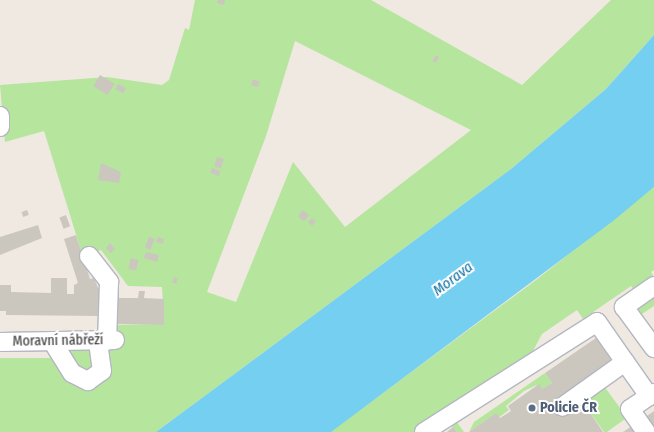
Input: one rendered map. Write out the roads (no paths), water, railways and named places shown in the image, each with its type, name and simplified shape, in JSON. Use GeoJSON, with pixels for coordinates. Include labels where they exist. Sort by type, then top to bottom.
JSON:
{"type":"FeatureCollection","features":[{"type":"Feature","properties":{"kind":"street"},"geometry":{"type":"LineString","coordinates":[[0,116],[0,127]]}},
{"type":"Feature","properties":{"kind":"street"},"geometry":{"type":"LineString","coordinates":[[52,341],[72,373],[88,381],[102,371],[107,341],[109,282],[89,256]]}},
{"type":"Feature","properties":{"kind":"street"},"geometry":{"type":"LineString","coordinates":[[424,432],[599,324],[654,286]]}},
{"type":"Feature","properties":{"kind":"street"},"geometry":{"type":"LineString","coordinates":[[624,307],[654,348]]}},
{"type":"Feature","properties":{"kind":"street"},"geometry":{"type":"LineString","coordinates":[[599,324],[626,362],[652,394],[630,409],[646,432]]}},
{"type":"Feature","properties":{"kind":"street","name":"Moravní nábřeží"},"geometry":{"type":"LineString","coordinates":[[0,342],[107,341]]}},
{"type":"Feature","properties":{"kind":"street"},"geometry":{"type":"LineString","coordinates":[[562,407],[626,362]]}},
{"type":"Feature","properties":{"kind":"water","name":"Morava"},"geometry":{"type":"Polygon","coordinates":[[[654,35],[654,187],[613,221],[331,432],[156,432],[511,169],[606,89],[654,35]]]}},
{"type":"Feature","properties":{"kind":"place","name":"Policie ČR"},"geometry":{"type":"Point","coordinates":[532,408]}}]}
